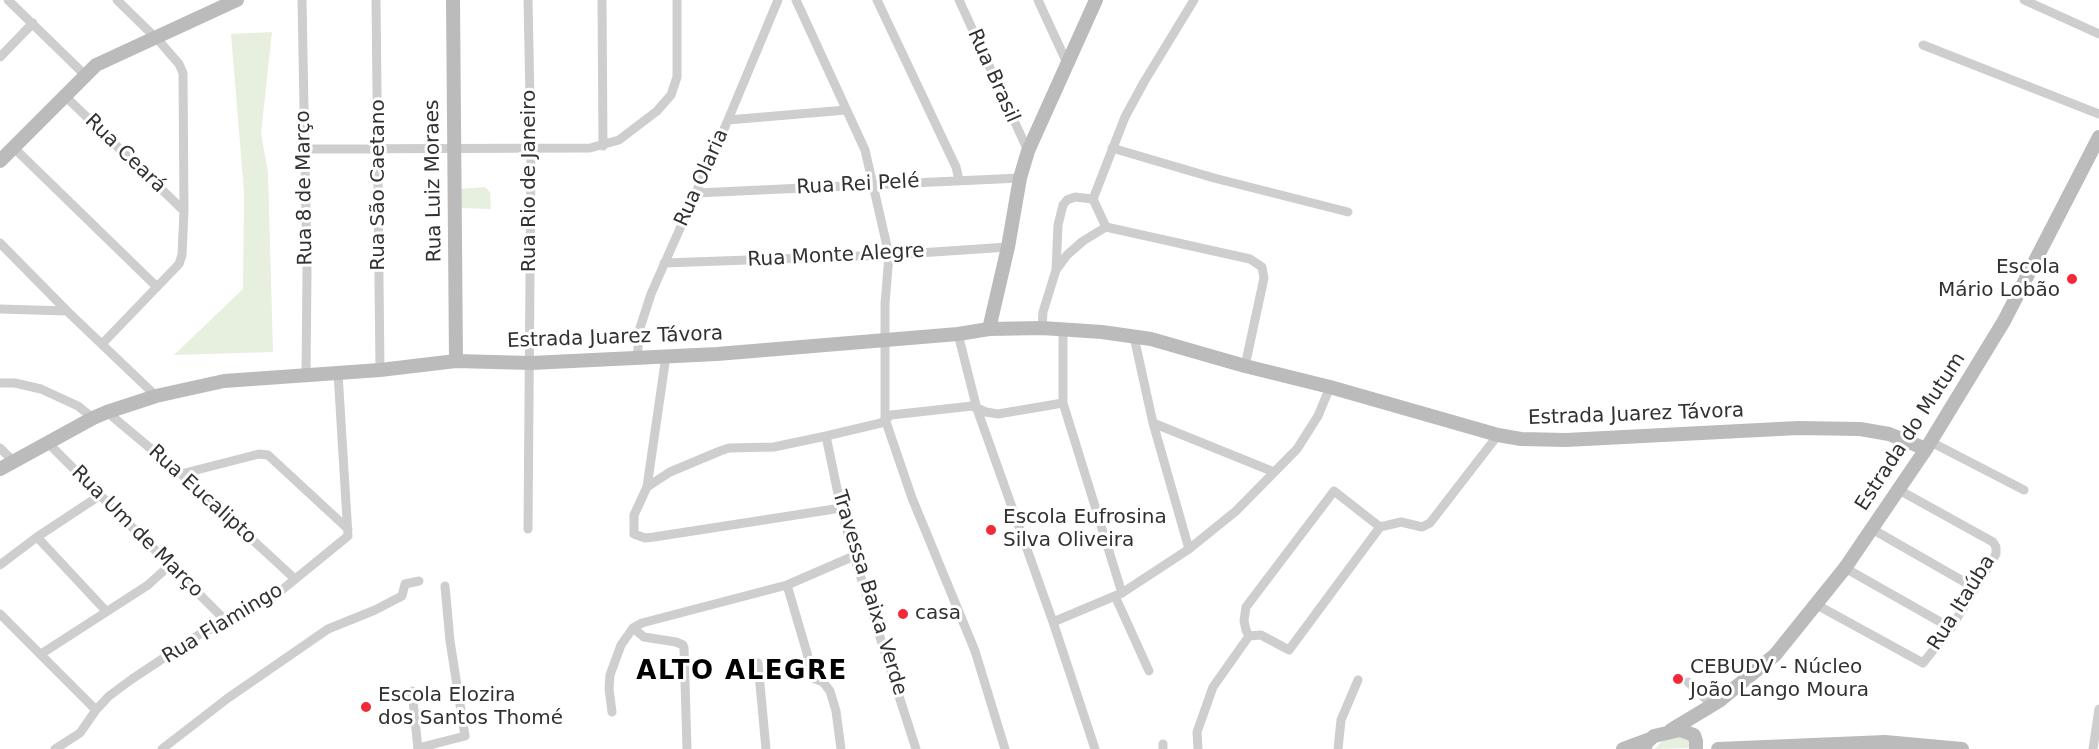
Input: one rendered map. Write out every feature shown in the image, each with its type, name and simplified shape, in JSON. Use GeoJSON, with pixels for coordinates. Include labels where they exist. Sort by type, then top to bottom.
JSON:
{"type":"FeatureCollection","features":[{"type":"Feature","properties":{"kind":"street"},"geometry":{"type":"LineString","coordinates":[[8,0],[85,75]]}},
{"type":"Feature","properties":{"kind":"street"},"geometry":{"type":"LineString","coordinates":[[102,344],[179,264],[182,255],[184,211],[184,81],[179,64],[117,0]]}},
{"type":"Feature","properties":{"kind":"street"},"geometry":{"type":"LineString","coordinates":[[0,161],[96,65],[237,0]]}},
{"type":"Feature","properties":{"kind":"street","name":"Rua 8 de Março"},"geometry":{"type":"LineString","coordinates":[[302,0],[307,270],[306,376]]}},
{"type":"Feature","properties":{"kind":"street","name":"Rua São Caetano"},"geometry":{"type":"LineString","coordinates":[[376,0],[380,370]]}},
{"type":"Feature","properties":{"kind":"street","name":"Rua Luiz Moraes"},"geometry":{"type":"LineString","coordinates":[[453,0],[456,361]]}},
{"type":"Feature","properties":{"kind":"street","name":"Rua Rio de Janeiro"},"geometry":{"type":"LineString","coordinates":[[528,0],[531,148],[528,529]]}},
{"type":"Feature","properties":{"kind":"street"},"geometry":{"type":"LineString","coordinates":[[602,0],[603,146]]}},
{"type":"Feature","properties":{"kind":"street"},"geometry":{"type":"LineString","coordinates":[[304,149],[590,148],[619,140],[657,111],[671,95],[677,77],[677,0]]}},
{"type":"Feature","properties":{"kind":"street","name":"Rua Olaria"},"geometry":{"type":"LineString","coordinates":[[636,358],[642,318],[778,0]]}},
{"type":"Feature","properties":{"kind":"street"},"geometry":{"type":"LineString","coordinates":[[796,0],[865,150],[889,255],[885,304],[885,419],[912,498],[975,651],[1005,749]]}},
{"type":"Feature","properties":{"kind":"street"},"geometry":{"type":"LineString","coordinates":[[877,0],[956,167],[959,180]]}},
{"type":"Feature","properties":{"kind":"street","name":"Rua Brasil"},"geometry":{"type":"LineString","coordinates":[[959,0],[1028,151]]}},
{"type":"Feature","properties":{"kind":"street"},"geometry":{"type":"LineString","coordinates":[[1038,0],[1067,63]]}},
{"type":"Feature","properties":{"kind":"street"},"geometry":{"type":"LineString","coordinates":[[1106,227],[1093,199],[1112,148],[1125,117],[1144,82],[1194,0]]}},
{"type":"Feature","properties":{"kind":"street"},"geometry":{"type":"LineString","coordinates":[[2024,0],[2099,34]]}},
{"type":"Feature","properties":{"kind":"street"},"geometry":{"type":"LineString","coordinates":[[989,329],[1008,247],[1020,178],[1028,151],[1091,2]]}},
{"type":"Feature","properties":{"kind":"street"},"geometry":{"type":"LineString","coordinates":[[0,57],[33,23]]}},
{"type":"Feature","properties":{"kind":"street"},"geometry":{"type":"LineString","coordinates":[[1923,45],[2099,114]]}},
{"type":"Feature","properties":{"kind":"street","name":"Rua Ceará"},"geometry":{"type":"LineString","coordinates":[[65,96],[184,211]]}},
{"type":"Feature","properties":{"kind":"street"},"geometry":{"type":"LineString","coordinates":[[728,120],[846,110]]}},
{"type":"Feature","properties":{"kind":"street","name":"Estrada do Mutum"},"geometry":{"type":"LineString","coordinates":[[1623,749],[1647,744],[1709,708],[1775,655],[1817,605],[1899,490],[2004,321],[2099,137]]}},
{"type":"Feature","properties":{"kind":"street"},"geometry":{"type":"LineString","coordinates":[[13,147],[157,287]]}},
{"type":"Feature","properties":{"kind":"street"},"geometry":{"type":"LineString","coordinates":[[1112,148],[1214,178],[1348,212]]}},
{"type":"Feature","properties":{"kind":"street","name":"Rua Rei Pelé"},"geometry":{"type":"LineString","coordinates":[[696,193],[1020,178]]}},
{"type":"Feature","properties":{"kind":"street"},"geometry":{"type":"LineString","coordinates":[[1042,328],[1046,302],[1056,270],[1058,225],[1063,205],[1067,200],[1075,197],[1093,199]]}},
{"type":"Feature","properties":{"kind":"street"},"geometry":{"type":"LineString","coordinates":[[1056,270],[1067,255],[1083,241],[1106,227],[1250,259],[1259,264],[1264,271],[1264,278],[1245,366]]}},
{"type":"Feature","properties":{"kind":"street"},"geometry":{"type":"LineString","coordinates":[[0,243],[156,396]]}},
{"type":"Feature","properties":{"kind":"street","name":"Rua Monte Alegre"},"geometry":{"type":"LineString","coordinates":[[664,263],[889,255],[1008,247]]}},
{"type":"Feature","properties":{"kind":"street"},"geometry":{"type":"LineString","coordinates":[[0,309],[67,311]]}},
{"type":"Feature","properties":{"kind":"street"},"geometry":{"type":"LineString","coordinates":[[1063,328],[1063,403],[1119,594],[1149,671]]}},
{"type":"Feature","properties":{"kind":"street","name":"Estrada Juarez Távora"},"geometry":{"type":"LineString","coordinates":[[0,469],[107,412],[156,396],[224,381],[380,370],[456,361],[531,363],[636,358],[958,334],[989,329],[1063,328],[1151,339],[1521,440],[1566,440],[1798,428],[1852,429],[1889,434],[1928,445],[2024,490]]}},
{"type":"Feature","properties":{"kind":"street"},"geometry":{"type":"LineString","coordinates":[[958,334],[977,409],[1053,622],[1095,749]]}},
{"type":"Feature","properties":{"kind":"street"},"geometry":{"type":"LineString","coordinates":[[1134,337],[1153,423],[1189,549]]}},
{"type":"Feature","properties":{"kind":"street"},"geometry":{"type":"LineString","coordinates":[[666,356],[647,487],[634,515],[634,534],[645,538],[841,508]]}},
{"type":"Feature","properties":{"kind":"street"},"geometry":{"type":"LineString","coordinates":[[338,373],[348,532]]}},
{"type":"Feature","properties":{"kind":"street"},"geometry":{"type":"LineString","coordinates":[[0,383],[15,383],[41,389],[78,406],[93,418]]}},
{"type":"Feature","properties":{"kind":"street"},"geometry":{"type":"LineString","coordinates":[[1053,622],[1119,594],[1189,549],[1236,511],[1286,462],[1308,434],[1330,387]]}},
{"type":"Feature","properties":{"kind":"street"},"geometry":{"type":"LineString","coordinates":[[647,487],[670,472],[729,448],[774,447],[881,423],[891,415],[968,406],[998,414],[1063,403]]}},
{"type":"Feature","properties":{"kind":"street","name":"Rua Eucalipto"},"geometry":{"type":"LineString","coordinates":[[107,412],[181,474],[295,579]]}},
{"type":"Feature","properties":{"kind":"street"},"geometry":{"type":"LineString","coordinates":[[1153,423],[1274,472]]}},
{"type":"Feature","properties":{"kind":"street"},"geometry":{"type":"LineString","coordinates":[[1198,749],[1197,732],[1213,687],[1250,636],[1261,635],[1289,650],[1380,527],[1401,522],[1422,527],[1430,523],[1498,435]]}},
{"type":"Feature","properties":{"kind":"street","name":"Travessa Baixa Verde"},"geometry":{"type":"LineString","coordinates":[[826,436],[854,556],[916,749]]}},
{"type":"Feature","properties":{"kind":"street","name":"Rua Um de Março"},"geometry":{"type":"LineString","coordinates":[[47,442],[227,622]]}},
{"type":"Feature","properties":{"kind":"street"},"geometry":{"type":"LineString","coordinates":[[0,448],[13,461]]}},
{"type":"Feature","properties":{"kind":"street"},"geometry":{"type":"LineString","coordinates":[[181,474],[259,454],[268,455],[348,532]]}},
{"type":"Feature","properties":{"kind":"street","name":"Rua Itaúba"},"geometry":{"type":"LineString","coordinates":[[1817,605],[1923,663],[1951,628],[1996,554],[1996,547],[1994,542],[1899,490]]}},
{"type":"Feature","properties":{"kind":"street"},"geometry":{"type":"LineString","coordinates":[[1250,636],[1244,621],[1246,607],[1334,491],[1380,527]]}},
{"type":"Feature","properties":{"kind":"street"},"geometry":{"type":"LineString","coordinates":[[0,565],[37,537],[99,496]]}},
{"type":"Feature","properties":{"kind":"street"},"geometry":{"type":"LineString","coordinates":[[1872,529],[1975,588]]}},
{"type":"Feature","properties":{"kind":"street","name":"Rua Flamingo"},"geometry":{"type":"LineString","coordinates":[[55,749],[80,733],[96,710],[132,679],[200,634],[272,598],[348,532]]}},
{"type":"Feature","properties":{"kind":"street"},"geometry":{"type":"LineString","coordinates":[[37,537],[106,611]]}},
{"type":"Feature","properties":{"kind":"street"},"geometry":{"type":"LineString","coordinates":[[612,712],[610,675],[621,645],[633,628],[787,585],[854,556]]}},
{"type":"Feature","properties":{"kind":"street"},"geometry":{"type":"LineString","coordinates":[[41,654],[148,585],[171,564]]}},
{"type":"Feature","properties":{"kind":"street"},"geometry":{"type":"LineString","coordinates":[[1845,568],[1951,628]]}},
{"type":"Feature","properties":{"kind":"street"},"geometry":{"type":"LineString","coordinates":[[162,749],[228,698],[328,629],[402,596],[405,584],[419,581]]}},
{"type":"Feature","properties":{"kind":"street"},"geometry":{"type":"LineString","coordinates":[[787,585],[810,671],[813,678],[823,682],[830,692],[836,711],[841,749]]}},
{"type":"Feature","properties":{"kind":"street"},"geometry":{"type":"LineString","coordinates":[[412,691],[418,749],[465,736],[450,641],[445,586]]}},
{"type":"Feature","properties":{"kind":"street"},"geometry":{"type":"LineString","coordinates":[[0,614],[96,710]]}},
{"type":"Feature","properties":{"kind":"street"},"geometry":{"type":"LineString","coordinates":[[633,628],[644,637],[683,645],[687,749]]}},
{"type":"Feature","properties":{"kind":"street"},"geometry":{"type":"LineString","coordinates":[[758,663],[766,749]]}},
{"type":"Feature","properties":{"kind":"street"},"geometry":{"type":"LineString","coordinates":[[1338,749],[1341,720],[1358,681]]}},
{"type":"Feature","properties":{"kind":"street"},"geometry":{"type":"LineString","coordinates":[[1688,682],[1709,708]]}},
{"type":"Feature","properties":{"kind":"street","name":"Estrada do Mutum"},"geometry":{"type":"LineString","coordinates":[[1695,740],[1709,708]]}},
{"type":"Feature","properties":{"kind":"street"},"geometry":{"type":"LineString","coordinates":[[2093,749],[2099,709]]}},
{"type":"Feature","properties":{"kind":"street"},"geometry":{"type":"LineString","coordinates":[[1671,730],[1685,730],[1695,740],[1721,748],[1883,746],[1962,749]]}},
{"type":"Feature","properties":{"kind":"green space"},"geometry":{"type":"Polygon","coordinates":[[[272,32],[261,133],[268,173],[273,352],[174,355],[243,289],[244,192],[231,34],[272,32]]]}},
{"type":"Feature","properties":{"kind":"green space"},"geometry":{"type":"Polygon","coordinates":[[[485,187],[490,192],[491,209],[461,208],[460,189],[485,187]]]}},
{"type":"Feature","properties":{"kind":"green space"},"geometry":{"type":"Polygon","coordinates":[[[1670,736],[1687,737],[1691,742],[1690,748],[1655,749],[1670,736]]]}},
{"type":"Feature","properties":{"kind":"place","name":"Escola Mário Lobão"},"geometry":{"type":"Point","coordinates":[2072,279]}},
{"type":"Feature","properties":{"kind":"place","name":"Escola Eufrosina Silva Oliveira"},"geometry":{"type":"Point","coordinates":[991,530]}},
{"type":"Feature","properties":{"kind":"place","name":"casa"},"geometry":{"type":"Point","coordinates":[903,614]}},
{"type":"Feature","properties":{"kind":"place","name":"CEBUDV - Núcleo João Lango Moura"},"geometry":{"type":"Point","coordinates":[1678,679]}},
{"type":"Feature","properties":{"kind":"place","name":"Escola Elozira dos Santos Thomé"},"geometry":{"type":"Point","coordinates":[366,707]}},
{"type":"Feature","properties":{"kind":"district","name":"ALTO ALEGRE"},"geometry":{"type":"Point","coordinates":[742,672]}}]}
